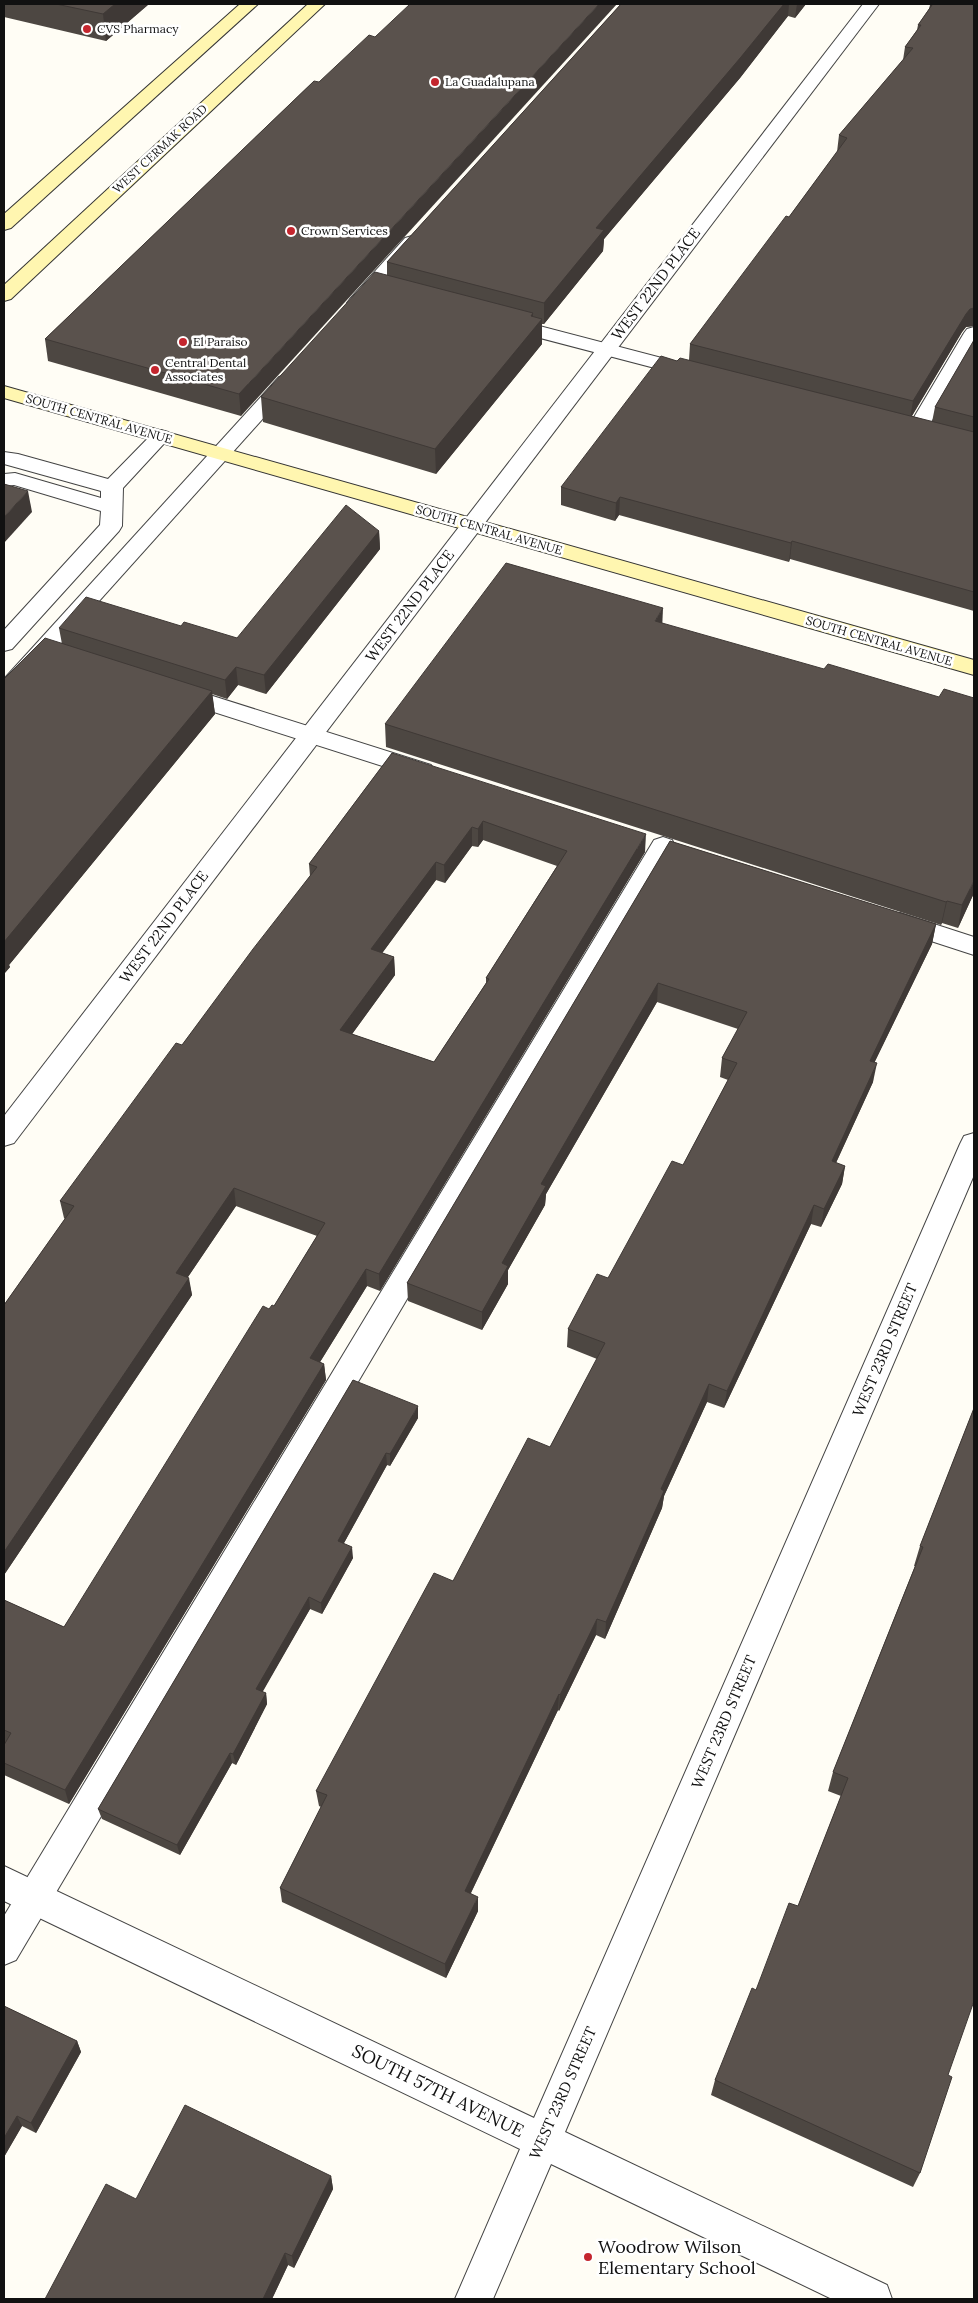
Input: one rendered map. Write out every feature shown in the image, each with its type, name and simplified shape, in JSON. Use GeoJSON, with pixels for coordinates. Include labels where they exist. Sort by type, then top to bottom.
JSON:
{"type":"FeatureCollection","features":[{"type":"Feature","properties":{"kind":"main road"},"geometry":{"type":"LineString","coordinates":[[4,224],[250,4]]}},
{"type":"Feature","properties":{"kind":"main road","name":"WEST CERMAK ROAD"},"geometry":{"type":"LineString","coordinates":[[4,295],[317,4]]}},
{"type":"Feature","properties":{"kind":"main road","name":"SOUTH CENTRAL AVENUE"},"geometry":{"type":"LineString","coordinates":[[4,392],[974,668]]}},
{"type":"Feature","properties":{"kind":"street","name":"WEST 22ND PLACE"},"geometry":{"type":"LineString","coordinates":[[4,1136],[871,4]]}},
{"type":"Feature","properties":{"kind":"street"},"geometry":{"type":"LineString","coordinates":[[345,317],[380,291],[423,230]]}},
{"type":"Feature","properties":{"kind":"street"},"geometry":{"type":"LineString","coordinates":[[491,319],[707,375]]}},
{"type":"Feature","properties":{"kind":"street"},"geometry":{"type":"LineString","coordinates":[[917,429],[974,333]]}},
{"type":"Feature","properties":{"kind":"street"},"geometry":{"type":"LineString","coordinates":[[4,693],[300,366]]}},
{"type":"Feature","properties":{"kind":"street"},"geometry":{"type":"LineString","coordinates":[[4,644],[112,526],[112,498],[161,436]]}},
{"type":"Feature","properties":{"kind":"street"},"geometry":{"type":"LineString","coordinates":[[4,458],[11,458],[112,498]]}},
{"type":"Feature","properties":{"kind":"street"},"geometry":{"type":"LineString","coordinates":[[4,480],[15,480],[112,498]]}},
{"type":"Feature","properties":{"kind":"street"},"geometry":{"type":"LineString","coordinates":[[43,650],[71,658]]}},
{"type":"Feature","properties":{"kind":"street"},"geometry":{"type":"LineString","coordinates":[[153,685],[447,778]]}},
{"type":"Feature","properties":{"kind":"street"},"geometry":{"type":"LineString","coordinates":[[4,1948],[19,1890],[663,846]]}},
{"type":"Feature","properties":{"kind":"street"},"geometry":{"type":"LineString","coordinates":[[880,916],[974,946]]}},
{"type":"Feature","properties":{"kind":"street","name":"WEST 23RD STREET"},"geometry":{"type":"LineString","coordinates":[[474,2299],[974,1144]]}},
{"type":"Feature","properties":{"kind":"street","name":"SOUTH 57TH AVENUE"},"geometry":{"type":"LineString","coordinates":[[19,1890],[873,2299]]}},
{"type":"Feature","properties":{"kind":"building"},"geometry":{"type":"Polygon","coordinates":[[[56,4],[115,4],[103,14],[56,4]]]}},
{"type":"Feature","properties":{"kind":"building"},"geometry":{"type":"Polygon","coordinates":[[[410,4],[599,4],[239,394],[45,339],[314,81],[319,82],[369,35],[375,37],[410,4]]]}},
{"type":"Feature","properties":{"kind":"building"},"geometry":{"type":"Polygon","coordinates":[[[621,4],[784,4],[596,228],[604,230],[544,303],[387,262],[621,4]]]}},
{"type":"Feature","properties":{"kind":"building"},"geometry":{"type":"Polygon","coordinates":[[[930,4],[974,4],[974,308],[970,309],[966,314],[913,401],[690,344],[786,216],[789,217],[847,138],[839,135],[913,48],[905,47],[921,25],[918,25],[932,5],[930,4]]]}},
{"type":"Feature","properties":{"kind":"building"},"geometry":{"type":"Polygon","coordinates":[[[375,272],[533,313],[531,316],[542,319],[435,449],[261,397],[375,272]]]}},
{"type":"Feature","properties":{"kind":"building"},"geometry":{"type":"Polygon","coordinates":[[[974,340],[974,417],[935,407],[974,340]]]}},
{"type":"Feature","properties":{"kind":"building"},"geometry":{"type":"Polygon","coordinates":[[[661,356],[677,361],[680,358],[974,432],[974,592],[792,541],[791,543],[620,497],[616,503],[561,487],[661,356]]]}},
{"type":"Feature","properties":{"kind":"building"},"geometry":{"type":"Polygon","coordinates":[[[4,484],[28,491],[4,517],[4,484]]]}},
{"type":"Feature","properties":{"kind":"building"},"geometry":{"type":"Polygon","coordinates":[[[346,505],[379,531],[264,675],[236,667],[225,680],[59,628],[86,597],[181,626],[184,622],[237,638],[346,505]]]}},
{"type":"Feature","properties":{"kind":"building"},"geometry":{"type":"Polygon","coordinates":[[[506,563],[663,608],[655,621],[824,669],[828,664],[939,697],[944,689],[974,698],[974,881],[962,905],[946,902],[385,724],[506,563]]]}},
{"type":"Feature","properties":{"kind":"building"},"geometry":{"type":"Polygon","coordinates":[[[45,638],[212,691],[4,942],[4,679],[45,638]]]}},
{"type":"Feature","properties":{"kind":"building"},"geometry":{"type":"Polygon","coordinates":[[[392,753],[646,834],[379,1274],[366,1269],[310,1358],[324,1364],[65,1790],[4,1763],[4,1745],[11,1733],[4,1730],[4,1600],[64,1627],[263,1306],[269,1309],[272,1305],[274,1306],[325,1223],[234,1188],[176,1273],[189,1278],[4,1552],[4,1305],[74,1206],[60,1201],[176,1043],[182,1045],[317,867],[309,864],[392,753]],[[483,821],[478,829],[472,827],[444,865],[436,862],[371,949],[394,957],[340,1030],[434,1062],[489,979],[486,978],[567,851],[483,821]]]}},
{"type":"Feature","properties":{"kind":"building"},"geometry":{"type":"Polygon","coordinates":[[[670,841],[936,924],[870,1061],[877,1063],[832,1161],[845,1166],[824,1209],[814,1205],[727,1391],[709,1384],[661,1489],[664,1491],[606,1622],[597,1619],[465,1891],[478,1897],[445,1964],[280,1888],[327,1795],[316,1791],[434,1573],[453,1581],[528,1438],[550,1447],[605,1343],[568,1329],[597,1274],[608,1278],[672,1161],[683,1165],[737,1063],[722,1058],[747,1012],[658,983],[541,1184],[546,1186],[502,1263],[508,1266],[482,1312],[407,1283],[670,841]]]}},
{"type":"Feature","properties":{"kind":"building"},"geometry":{"type":"Polygon","coordinates":[[[353,1380],[418,1406],[390,1454],[386,1453],[338,1541],[352,1547],[321,1603],[309,1597],[256,1689],[266,1693],[233,1754],[230,1753],[177,1845],[98,1809],[353,1380]]]}},
{"type":"Feature","properties":{"kind":"building"},"geometry":{"type":"Polygon","coordinates":[[[974,1408],[974,2001],[948,2075],[952,2077],[920,2173],[715,2080],[752,1988],[756,1990],[789,1903],[798,1906],[848,1778],[833,1772],[923,1547],[920,1546],[974,1408]]]}},
{"type":"Feature","properties":{"kind":"building"},"geometry":{"type":"Polygon","coordinates":[[[4,2006],[77,2041],[31,2123],[17,2116],[4,2138],[4,2006]]]}},
{"type":"Feature","properties":{"kind":"building"},"geometry":{"type":"Polygon","coordinates":[[[185,2105],[331,2176],[292,2256],[285,2253],[263,2299],[45,2299],[106,2184],[136,2199],[185,2105]]]}},
{"type":"Feature","properties":{"kind":"place","name":"CVS Pharmacy"},"geometry":{"type":"Point","coordinates":[87,29]}},
{"type":"Feature","properties":{"kind":"place","name":"La Guadalupana"},"geometry":{"type":"Point","coordinates":[435,82]}},
{"type":"Feature","properties":{"kind":"place","name":"Crown Services"},"geometry":{"type":"Point","coordinates":[291,231]}},
{"type":"Feature","properties":{"kind":"place","name":"El Paraiso"},"geometry":{"type":"Point","coordinates":[183,342]}},
{"type":"Feature","properties":{"kind":"place","name":"Central Dental Associates"},"geometry":{"type":"Point","coordinates":[155,370]}},
{"type":"Feature","properties":{"kind":"place","name":"Woodrow Wilson Elementary School"},"geometry":{"type":"Point","coordinates":[588,2257]}}]}
